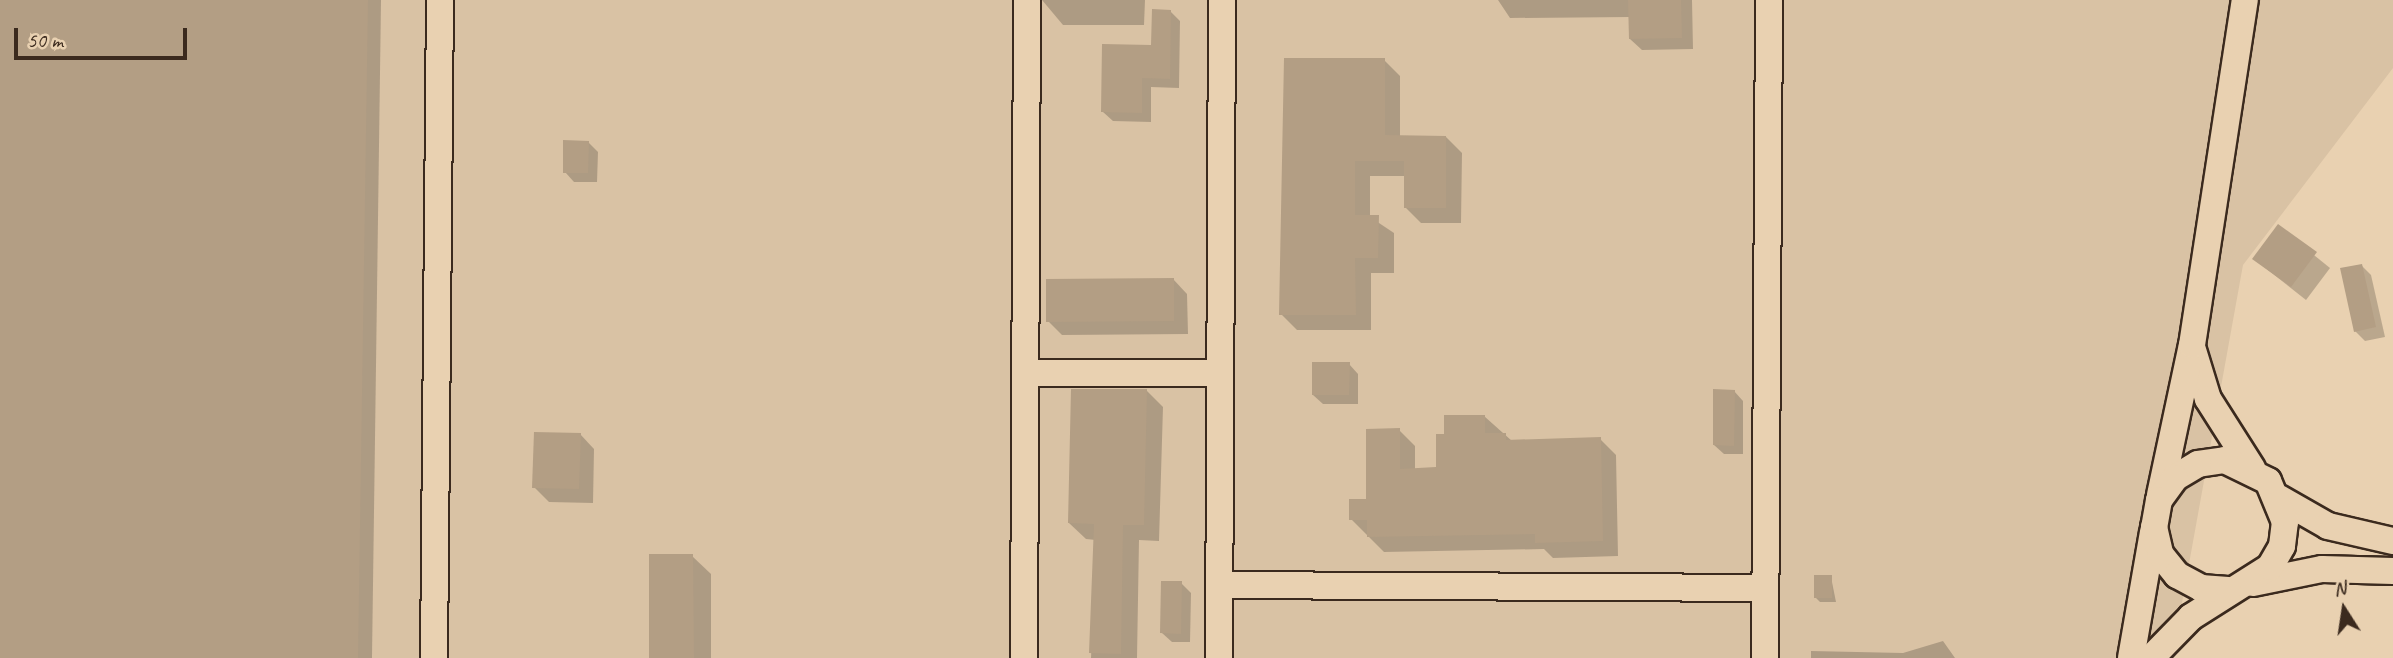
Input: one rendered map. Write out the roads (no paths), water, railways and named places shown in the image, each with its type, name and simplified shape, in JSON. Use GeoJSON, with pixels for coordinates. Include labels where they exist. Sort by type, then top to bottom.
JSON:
{"type":"FeatureCollection","features":[{"type":"Feature","properties":{"kind":"lane"},"geometry":{"type":"LineString","coordinates":[[434,658],[440,0]]}},
{"type":"Feature","properties":{"kind":"lane"},"geometry":{"type":"LineString","coordinates":[[1024,658],[1027,0]]}},
{"type":"Feature","properties":{"kind":"lane"},"geometry":{"type":"LineString","coordinates":[[1219,658],[1222,0]]}},
{"type":"Feature","properties":{"kind":"lane"},"geometry":{"type":"LineString","coordinates":[[1765,658],[1769,0]]}},
{"type":"Feature","properties":{"kind":"lane"},"geometry":{"type":"LineString","coordinates":[[2131,658],[2159,500],[2192,345],[2245,0]]}},
{"type":"Feature","properties":{"kind":"lane"},"geometry":{"type":"LineString","coordinates":[[2192,345],[2208,399],[2252,468],[2279,498],[2328,526],[2393,541]]}},
{"type":"Feature","properties":{"kind":"lane"},"geometry":{"type":"LineString","coordinates":[[1026,373],[1219,373]]}},
{"type":"Feature","properties":{"kind":"lane"},"geometry":{"type":"LineString","coordinates":[[2159,500],[2175,478],[2198,464],[2225,460],[2252,468]]}},
{"type":"Feature","properties":{"kind":"lane"},"geometry":{"type":"LineString","coordinates":[[2151,658],[2240,587],[2282,546],[2279,498]]}},
{"type":"Feature","properties":{"kind":"lane"},"geometry":{"type":"LineString","coordinates":[[2154,527],[2160,554],[2177,575],[2201,588],[2240,587],[2322,569],[2393,571]]}},
{"type":"Feature","properties":{"kind":"lane"},"geometry":{"type":"LineString","coordinates":[[1219,585],[1765,589]]}}]}
